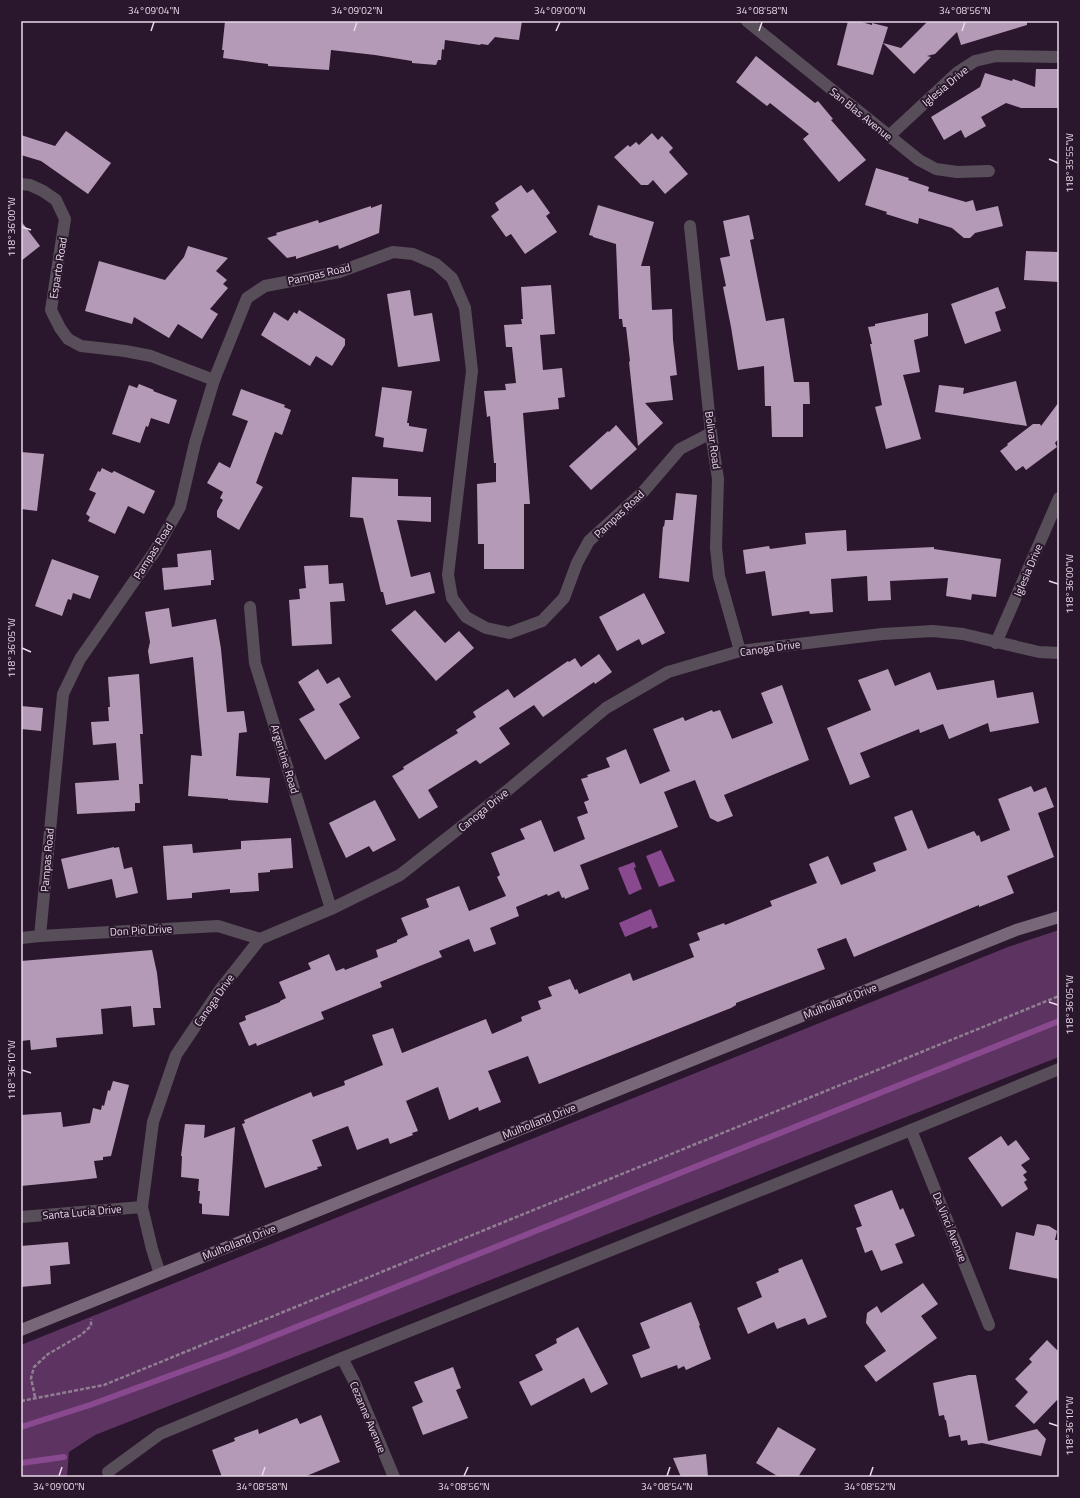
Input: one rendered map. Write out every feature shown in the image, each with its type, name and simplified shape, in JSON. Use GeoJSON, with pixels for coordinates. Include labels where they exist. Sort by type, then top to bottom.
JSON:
{"type":"FeatureCollection","features":[{"type":"Feature","properties":{"kind":"main road","name":"Mulholland Drive"},"geometry":{"type":"LineString","coordinates":[[21,1330],[1008,933],[1059,917]]}},
{"type":"Feature","properties":{"kind":"street","name":"San Blas Avenue"},"geometry":{"type":"LineString","coordinates":[[747,21],[919,160],[936,169],[957,172],[989,171]]}},
{"type":"Feature","properties":{"kind":"street","name":"Iglesia Drive"},"geometry":{"type":"LineString","coordinates":[[889,136],[958,72],[976,62],[996,56],[1059,57]]}},
{"type":"Feature","properties":{"kind":"street","name":"Esparto Road"},"geometry":{"type":"LineString","coordinates":[[21,184],[30,185],[43,190],[56,200],[65,219],[51,310],[60,328],[68,339],[81,346],[125,351],[151,356],[214,380]]}},
{"type":"Feature","properties":{"kind":"street","name":"Bolivar Road"},"geometry":{"type":"LineString","coordinates":[[690,226],[711,433],[718,479],[716,548],[719,576],[740,651]]}},
{"type":"Feature","properties":{"kind":"street","name":"Pampas Road"},"geometry":{"type":"LineString","coordinates":[[40,936],[63,694],[80,659],[155,551],[180,507],[195,443],[214,380],[247,298],[265,286],[339,272],[392,252],[413,254],[436,264],[452,278],[464,308],[472,371],[448,575],[452,598],[466,617],[486,628],[509,633],[542,622],[564,598],[577,563],[589,541],[643,492],[680,449],[711,433]]}},
{"type":"Feature","properties":{"kind":"street","name":"Iglesia Drive"},"geometry":{"type":"LineString","coordinates":[[996,642],[1059,498]]}},
{"type":"Feature","properties":{"kind":"street","name":"Argentine Road"},"geometry":{"type":"LineString","coordinates":[[250,606],[256,663],[330,909]]}},
{"type":"Feature","properties":{"kind":"street","name":"Canoga Drive"},"geometry":{"type":"LineString","coordinates":[[160,1274],[152,1250],[142,1207],[153,1122],[176,1055],[219,991],[260,939],[330,909],[400,875],[508,790],[606,708],[668,672],[740,651],[882,634],[933,631],[963,634],[1039,652],[1059,653]]}},
{"type":"Feature","properties":{"kind":"street","name":"Don Pio Drive"},"geometry":{"type":"LineString","coordinates":[[21,938],[218,926],[260,939]]}},
{"type":"Feature","properties":{"kind":"street"},"geometry":{"type":"LineString","coordinates":[[108,1472],[160,1434],[342,1358],[1059,1070]]}},
{"type":"Feature","properties":{"kind":"street","name":"Da Vinci Avenue"},"geometry":{"type":"LineString","coordinates":[[911,1130],[989,1325]]}},
{"type":"Feature","properties":{"kind":"street","name":"Santa Lucia Drive"},"geometry":{"type":"LineString","coordinates":[[21,1217],[142,1207]]}},
{"type":"Feature","properties":{"kind":"street","name":"Cezanne Avenue"},"geometry":{"type":"LineString","coordinates":[[342,1358],[354,1381],[394,1477]]}},
{"type":"Feature","properties":{"kind":"path"},"geometry":{"type":"LineString","coordinates":[[21,1401],[35,1397],[104,1385],[1059,996]]}},
{"type":"Feature","properties":{"kind":"path"},"geometry":{"type":"LineString","coordinates":[[35,1397],[31,1378],[34,1367],[48,1354],[81,1335],[91,1326],[92,1301]]}},
{"type":"Feature","properties":{"kind":"shaded area"},"geometry":{"type":"Polygon","coordinates":[[[661,850],[675,881],[659,887],[646,856],[661,850]]]}},
{"type":"Feature","properties":{"kind":"shaded area"},"geometry":{"type":"Polygon","coordinates":[[[634,862],[636,867],[634,868],[642,889],[629,895],[618,868],[634,862]]]}},
{"type":"Feature","properties":{"kind":"shaded area"},"geometry":{"type":"Polygon","coordinates":[[[651,909],[658,927],[652,929],[651,926],[625,937],[619,923],[651,909]]]}},
{"type":"Feature","properties":{"kind":"shaded area"},"geometry":{"type":"Polygon","coordinates":[[[1059,930],[1059,1057],[95,1435],[69,1452],[67,1477],[21,1477],[21,1345],[1008,947],[1059,930]]]}},
{"type":"Feature","properties":{"kind":"building"},"geometry":{"type":"Polygon","coordinates":[[[225,21],[522,21],[519,40],[495,37],[488,45],[480,45],[445,40],[441,60],[438,60],[436,65],[412,63],[412,61],[375,55],[331,50],[329,70],[268,66],[268,64],[223,58],[224,50],[222,50],[225,21]]]}},
{"type":"Feature","properties":{"kind":"building"},"geometry":{"type":"Polygon","coordinates":[[[848,21],[858,21],[872,25],[872,23],[888,27],[873,75],[837,65],[848,21]]]}},
{"type":"Feature","properties":{"kind":"building"},"geometry":{"type":"Polygon","coordinates":[[[928,21],[1027,21],[1027,25],[961,45],[957,32],[935,54],[927,56],[931,57],[914,74],[883,43],[901,48],[928,21]]]}},
{"type":"Feature","properties":{"kind":"building"},"geometry":{"type":"Polygon","coordinates":[[[756,56],[815,103],[818,101],[833,119],[831,120],[866,160],[839,182],[803,139],[809,134],[770,103],[767,106],[736,82],[756,56]]]}},
{"type":"Feature","properties":{"kind":"building"},"geometry":{"type":"Polygon","coordinates":[[[1036,69],[1059,69],[1059,108],[1021,108],[1006,103],[981,117],[986,126],[965,138],[961,130],[944,140],[931,117],[980,87],[985,73],[1012,81],[1013,79],[1035,87],[1036,69]]]}},
{"type":"Feature","properties":{"kind":"building"},"geometry":{"type":"Polygon","coordinates":[[[66,131],[111,163],[88,194],[41,161],[21,155],[21,135],[55,146],[66,131]]]}},
{"type":"Feature","properties":{"kind":"building"},"geometry":{"type":"Polygon","coordinates":[[[652,133],[658,140],[662,136],[673,148],[669,152],[688,174],[665,194],[653,180],[648,185],[641,185],[614,157],[628,145],[630,147],[636,142],[639,145],[652,133]]]}},
{"type":"Feature","properties":{"kind":"building"},"geometry":{"type":"Polygon","coordinates":[[[876,168],[909,178],[908,180],[929,187],[928,191],[966,202],[973,200],[976,211],[998,206],[1003,226],[975,233],[970,238],[964,238],[952,228],[919,218],[918,224],[886,214],[887,212],[865,205],[876,168]]]}},
{"type":"Feature","properties":{"kind":"building"},"geometry":{"type":"Polygon","coordinates":[[[521,185],[527,193],[533,189],[550,213],[546,216],[557,232],[525,254],[511,234],[506,237],[491,216],[499,210],[495,203],[521,185]]]}},
{"type":"Feature","properties":{"kind":"building"},"geometry":{"type":"Polygon","coordinates":[[[382,204],[379,233],[339,249],[338,245],[296,259],[296,256],[287,258],[267,238],[277,235],[276,233],[318,220],[319,223],[371,206],[371,208],[382,204]]]}},
{"type":"Feature","properties":{"kind":"building"},"geometry":{"type":"Polygon","coordinates":[[[598,205],[654,222],[641,266],[650,266],[652,310],[672,309],[673,340],[677,375],[670,376],[673,400],[645,403],[663,423],[638,446],[626,327],[623,327],[622,319],[619,319],[616,244],[589,235],[598,205]]]}},
{"type":"Feature","properties":{"kind":"building"},"geometry":{"type":"Polygon","coordinates":[[[749,215],[754,239],[750,240],[766,321],[784,318],[794,382],[809,382],[810,404],[803,404],[803,437],[772,437],[771,406],[765,406],[764,366],[738,370],[723,287],[726,286],[720,258],[730,256],[723,221],[749,215]]]}},
{"type":"Feature","properties":{"kind":"building"},"geometry":{"type":"Polygon","coordinates":[[[21,221],[40,246],[21,261],[21,221]]]}},
{"type":"Feature","properties":{"kind":"building"},"geometry":{"type":"Polygon","coordinates":[[[188,246],[228,258],[216,271],[227,280],[223,284],[228,288],[210,309],[218,314],[202,339],[178,324],[169,338],[134,317],[132,324],[85,311],[99,261],[165,280],[184,257],[188,246]]]}},
{"type":"Feature","properties":{"kind":"building"},"geometry":{"type":"Polygon","coordinates":[[[1026,251],[1059,252],[1059,282],[1024,280],[1026,251]]]}},
{"type":"Feature","properties":{"kind":"building"},"geometry":{"type":"Polygon","coordinates":[[[551,285],[555,334],[540,335],[543,370],[562,368],[565,397],[558,398],[559,409],[523,413],[530,504],[524,504],[524,569],[484,569],[484,544],[478,544],[477,484],[496,482],[496,463],[494,463],[490,416],[487,417],[484,391],[506,390],[505,384],[516,383],[512,347],[506,347],[504,325],[522,324],[521,287],[551,285]]]}},
{"type":"Feature","properties":{"kind":"building"},"geometry":{"type":"Polygon","coordinates":[[[998,287],[1006,308],[995,312],[1001,331],[965,344],[951,304],[998,287]]]}},
{"type":"Feature","properties":{"kind":"building"},"geometry":{"type":"Polygon","coordinates":[[[410,290],[414,316],[432,313],[440,361],[398,367],[387,294],[410,290]]]}},
{"type":"Feature","properties":{"kind":"building"},"geometry":{"type":"Polygon","coordinates":[[[299,310],[345,339],[345,345],[332,366],[316,356],[310,366],[261,335],[274,312],[288,321],[294,312],[297,314],[299,310]]]}},
{"type":"Feature","properties":{"kind":"building"},"geometry":{"type":"Polygon","coordinates":[[[928,313],[928,336],[914,340],[920,372],[903,375],[921,439],[886,449],[875,407],[882,405],[868,327],[875,326],[875,324],[928,313]]]}},
{"type":"Feature","properties":{"kind":"building"},"geometry":{"type":"Polygon","coordinates":[[[1016,381],[1027,426],[935,412],[939,385],[964,388],[963,394],[1016,381]]]}},
{"type":"Feature","properties":{"kind":"building"},"geometry":{"type":"Polygon","coordinates":[[[139,384],[177,400],[169,424],[151,418],[148,427],[146,426],[140,443],[112,434],[129,385],[137,388],[139,384]]]}},
{"type":"Feature","properties":{"kind":"building"},"geometry":{"type":"Polygon","coordinates":[[[382,387],[412,391],[407,423],[409,423],[409,426],[427,429],[423,452],[383,447],[384,438],[375,436],[382,387]]]}},
{"type":"Feature","properties":{"kind":"building"},"geometry":{"type":"Polygon","coordinates":[[[241,389],[285,405],[284,407],[291,410],[282,435],[275,432],[256,483],[263,487],[239,530],[217,517],[217,511],[223,500],[220,498],[223,492],[207,483],[219,462],[230,468],[248,421],[232,415],[241,389]]]}},
{"type":"Feature","properties":{"kind":"building"},"geometry":{"type":"Polygon","coordinates":[[[1059,402],[1059,438],[1055,443],[1057,447],[1026,470],[1023,466],[1016,471],[1000,451],[1033,424],[1040,424],[1041,426],[1059,402]]]}},
{"type":"Feature","properties":{"kind":"building"},"geometry":{"type":"Polygon","coordinates":[[[616,425],[637,449],[591,490],[569,466],[616,425]]]}},
{"type":"Feature","properties":{"kind":"building"},"geometry":{"type":"Polygon","coordinates":[[[21,452],[44,454],[37,511],[21,509],[21,452]]]}},
{"type":"Feature","properties":{"kind":"building"},"geometry":{"type":"Polygon","coordinates":[[[102,468],[112,473],[114,471],[155,491],[144,514],[128,506],[115,534],[88,521],[90,517],[86,514],[96,493],[89,490],[98,471],[100,472],[102,468]]]}},
{"type":"Feature","properties":{"kind":"building"},"geometry":{"type":"Polygon","coordinates":[[[352,477],[398,479],[398,496],[431,497],[431,522],[397,520],[411,577],[430,572],[435,593],[386,605],[383,592],[381,592],[363,518],[350,517],[352,477]]]}},
{"type":"Feature","properties":{"kind":"building"},"geometry":{"type":"Polygon","coordinates":[[[676,493],[697,495],[689,582],[659,578],[663,526],[664,527],[665,520],[673,520],[676,493]]]}},
{"type":"Feature","properties":{"kind":"building"},"geometry":{"type":"Polygon","coordinates":[[[846,530],[847,551],[934,547],[934,549],[1001,559],[996,597],[972,594],[971,600],[946,596],[948,578],[890,581],[891,600],[868,601],[867,576],[831,579],[833,612],[810,614],[809,611],[772,616],[765,571],[746,574],[743,550],[769,546],[770,549],[806,544],[805,533],[846,530]]]}},
{"type":"Feature","properties":{"kind":"building"},"geometry":{"type":"Polygon","coordinates":[[[211,550],[214,580],[211,580],[211,585],[164,590],[162,568],[178,567],[177,554],[211,550]]]}},
{"type":"Feature","properties":{"kind":"building"},"geometry":{"type":"Polygon","coordinates":[[[52,559],[99,576],[90,599],[73,593],[71,600],[68,599],[62,616],[35,606],[52,559]]]}},
{"type":"Feature","properties":{"kind":"building"},"geometry":{"type":"Polygon","coordinates":[[[328,565],[329,584],[343,583],[345,601],[330,602],[332,644],[292,646],[289,600],[300,599],[299,589],[306,588],[304,566],[328,565]]]}},
{"type":"Feature","properties":{"kind":"building"},"geometry":{"type":"Polygon","coordinates":[[[644,593],[665,633],[642,645],[639,639],[617,651],[599,617],[644,593]]]}},
{"type":"Feature","properties":{"kind":"building"},"geometry":{"type":"Polygon","coordinates":[[[169,608],[172,627],[216,619],[221,649],[227,712],[244,711],[247,732],[239,733],[236,776],[270,778],[268,803],[188,796],[191,755],[202,756],[193,657],[150,664],[148,651],[150,642],[145,612],[169,608]]]}},
{"type":"Feature","properties":{"kind":"building"},"geometry":{"type":"Polygon","coordinates":[[[415,610],[445,643],[459,631],[474,648],[436,681],[391,630],[415,610]]]}},
{"type":"Feature","properties":{"kind":"building"},"geometry":{"type":"Polygon","coordinates":[[[599,654],[612,672],[595,684],[594,682],[543,717],[534,705],[499,728],[510,744],[480,764],[476,760],[428,790],[438,807],[419,819],[392,776],[404,769],[403,767],[458,733],[456,730],[476,717],[473,712],[508,689],[514,698],[568,661],[569,662],[575,658],[581,667],[599,654]]]}},
{"type":"Feature","properties":{"kind":"building"},"geometry":{"type":"Polygon","coordinates":[[[318,669],[327,684],[339,677],[351,697],[339,704],[360,738],[325,760],[299,719],[315,710],[298,682],[318,669]]]}},
{"type":"Feature","properties":{"kind":"building"},"geometry":{"type":"Polygon","coordinates":[[[888,669],[895,686],[930,672],[937,690],[994,680],[997,698],[1033,692],[1039,723],[990,732],[988,723],[949,739],[943,724],[920,733],[919,729],[860,753],[870,777],[850,785],[827,728],[871,710],[858,680],[888,669]]]}},
{"type":"Feature","properties":{"kind":"building"},"geometry":{"type":"Polygon","coordinates":[[[139,674],[143,734],[140,734],[143,784],[139,784],[140,803],[135,803],[135,811],[77,814],[75,783],[119,780],[116,743],[93,745],[91,722],[109,721],[108,707],[110,707],[108,677],[139,674]]]}},
{"type":"Feature","properties":{"kind":"building"},"geometry":{"type":"Polygon","coordinates":[[[782,685],[809,760],[724,795],[733,816],[718,822],[710,818],[695,780],[664,792],[678,827],[580,865],[589,889],[565,899],[564,897],[562,898],[559,891],[548,896],[547,894],[516,907],[519,916],[490,928],[496,944],[474,952],[469,939],[439,951],[442,957],[380,982],[382,987],[321,1012],[324,1019],[257,1046],[256,1043],[249,1046],[239,1023],[246,1020],[245,1016],[280,1002],[286,998],[279,982],[311,969],[308,963],[329,954],[336,971],[344,968],[345,970],[378,957],[376,950],[397,942],[397,940],[408,935],[401,918],[429,907],[426,899],[459,886],[469,911],[506,896],[497,877],[500,875],[491,853],[525,839],[520,829],[541,820],[554,852],[585,839],[577,817],[588,813],[584,802],[589,800],[581,779],[588,777],[587,775],[610,767],[606,758],[626,749],[640,784],[670,771],[653,729],[683,717],[685,721],[712,710],[713,712],[720,710],[732,739],[773,723],[761,693],[782,685]]]}},
{"type":"Feature","properties":{"kind":"building"},"geometry":{"type":"Polygon","coordinates":[[[21,706],[43,708],[41,731],[21,729],[21,706]]]}},
{"type":"Feature","properties":{"kind":"building"},"geometry":{"type":"Polygon","coordinates":[[[1031,786],[1034,792],[1046,787],[1054,807],[1038,813],[1054,857],[1007,876],[1014,893],[979,907],[979,905],[854,957],[846,938],[817,949],[825,969],[736,1003],[736,1005],[731,1008],[539,1084],[528,1056],[488,1071],[501,1102],[479,1111],[478,1107],[449,1120],[438,1087],[406,1101],[418,1131],[412,1133],[413,1135],[390,1144],[388,1138],[357,1150],[348,1126],[312,1140],[322,1166],[317,1167],[318,1169],[265,1188],[242,1124],[245,1123],[244,1120],[311,1092],[313,1097],[345,1085],[344,1081],[383,1065],[372,1035],[393,1028],[402,1053],[486,1019],[492,1034],[522,1021],[521,1017],[541,1009],[538,1001],[552,996],[548,987],[570,979],[575,990],[577,989],[579,994],[630,973],[633,981],[694,957],[689,944],[700,940],[697,933],[724,923],[725,925],[772,906],[770,901],[817,883],[809,864],[828,856],[841,885],[876,871],[873,863],[907,850],[894,817],[912,810],[928,849],[974,831],[977,836],[979,835],[981,842],[1010,830],[998,799],[1031,786]]]}},
{"type":"Feature","properties":{"kind":"building"},"geometry":{"type":"Polygon","coordinates":[[[375,800],[396,840],[373,852],[369,846],[346,858],[329,823],[375,800]]]}},
{"type":"Feature","properties":{"kind":"building"},"geometry":{"type":"Polygon","coordinates":[[[291,838],[293,868],[270,870],[270,872],[258,873],[259,891],[230,893],[230,889],[192,893],[192,898],[167,900],[163,846],[192,844],[193,853],[241,849],[241,841],[291,838]]]}},
{"type":"Feature","properties":{"kind":"building"},"geometry":{"type":"Polygon","coordinates":[[[119,847],[124,869],[132,867],[138,893],[116,898],[112,879],[68,889],[61,859],[119,847]]]}},
{"type":"Feature","properties":{"kind":"building"},"geometry":{"type":"Polygon","coordinates":[[[152,950],[157,973],[161,1008],[153,1008],[155,1025],[133,1027],[131,1006],[101,1009],[103,1034],[56,1038],[57,1047],[31,1050],[30,1040],[21,1041],[21,961],[152,950]]]}},
{"type":"Feature","properties":{"kind":"building"},"geometry":{"type":"Polygon","coordinates":[[[113,1081],[129,1085],[111,1156],[103,1157],[103,1160],[94,1161],[97,1178],[21,1186],[21,1115],[61,1112],[63,1127],[90,1123],[93,1108],[101,1110],[102,1105],[104,1106],[108,1090],[110,1091],[113,1081]]]}},
{"type":"Feature","properties":{"kind":"building"},"geometry":{"type":"Polygon","coordinates":[[[185,1124],[205,1125],[204,1138],[235,1127],[229,1216],[202,1214],[202,1204],[199,1203],[199,1179],[181,1177],[181,1156],[185,1124]]]}},
{"type":"Feature","properties":{"kind":"building"},"geometry":{"type":"Polygon","coordinates":[[[1001,1136],[1008,1146],[1016,1140],[1030,1159],[1021,1165],[1027,1172],[1023,1175],[1027,1180],[1024,1182],[1028,1189],[1002,1207],[968,1158],[1001,1136]]]}},
{"type":"Feature","properties":{"kind":"building"},"geometry":{"type":"Polygon","coordinates":[[[892,1190],[900,1210],[903,1208],[915,1236],[895,1244],[903,1263],[881,1271],[872,1250],[865,1253],[856,1228],[862,1226],[854,1205],[892,1190]]]}},
{"type":"Feature","properties":{"kind":"building"},"geometry":{"type":"Polygon","coordinates":[[[1037,1224],[1049,1226],[1057,1231],[1055,1240],[1059,1240],[1059,1279],[1009,1269],[1016,1232],[1034,1236],[1037,1224]]]}},
{"type":"Feature","properties":{"kind":"building"},"geometry":{"type":"Polygon","coordinates":[[[68,1242],[70,1264],[50,1266],[51,1284],[21,1287],[21,1246],[68,1242]]]}},
{"type":"Feature","properties":{"kind":"building"},"geometry":{"type":"Polygon","coordinates":[[[802,1259],[827,1317],[808,1325],[805,1318],[777,1329],[774,1322],[748,1334],[737,1308],[762,1297],[756,1282],[779,1272],[778,1269],[802,1259]]]}},
{"type":"Feature","properties":{"kind":"building"},"geometry":{"type":"Polygon","coordinates":[[[923,1283],[938,1304],[921,1316],[937,1338],[876,1382],[864,1366],[886,1351],[866,1323],[867,1313],[877,1306],[881,1313],[923,1283]]]}},
{"type":"Feature","properties":{"kind":"building"},"geometry":{"type":"Polygon","coordinates":[[[691,1302],[711,1359],[686,1370],[684,1366],[678,1369],[677,1365],[641,1378],[632,1355],[650,1348],[640,1323],[691,1302]]]}},
{"type":"Feature","properties":{"kind":"building"},"geometry":{"type":"Polygon","coordinates":[[[578,1327],[608,1384],[591,1393],[584,1378],[531,1406],[519,1382],[543,1370],[535,1355],[557,1343],[556,1339],[578,1327]]]}},
{"type":"Feature","properties":{"kind":"building"},"geometry":{"type":"Polygon","coordinates":[[[1047,1340],[1059,1352],[1059,1398],[1034,1424],[1015,1406],[1028,1392],[1015,1379],[1032,1362],[1029,1359],[1047,1340]]]}},
{"type":"Feature","properties":{"kind":"building"},"geometry":{"type":"Polygon","coordinates":[[[453,1367],[461,1388],[456,1390],[468,1418],[423,1435],[412,1407],[423,1402],[414,1382],[453,1367]]]}},
{"type":"Feature","properties":{"kind":"building"},"geometry":{"type":"Polygon","coordinates":[[[969,1375],[976,1375],[988,1441],[1037,1429],[1046,1439],[1041,1456],[982,1443],[968,1445],[967,1440],[961,1441],[960,1435],[949,1437],[944,1415],[939,1416],[933,1383],[969,1375]]]}},
{"type":"Feature","properties":{"kind":"building"},"geometry":{"type":"Polygon","coordinates":[[[321,1415],[340,1462],[304,1477],[222,1477],[212,1450],[235,1441],[234,1438],[258,1429],[259,1434],[297,1418],[300,1424],[321,1415]]]}},
{"type":"Feature","properties":{"kind":"building"},"geometry":{"type":"Polygon","coordinates":[[[778,1427],[816,1449],[798,1477],[779,1477],[756,1463],[778,1427]]]}},
{"type":"Feature","properties":{"kind":"building"},"geometry":{"type":"Polygon","coordinates":[[[706,1454],[708,1477],[681,1477],[673,1458],[706,1454]]]}},
{"type":"Feature","properties":{"kind":"waterway"},"geometry":{"type":"LineString","coordinates":[[21,1427],[90,1405],[229,1354],[1059,1021]]}},
{"type":"Feature","properties":{"kind":"waterway"},"geometry":{"type":"LineString","coordinates":[[21,1463],[64,1457]]}}]}
